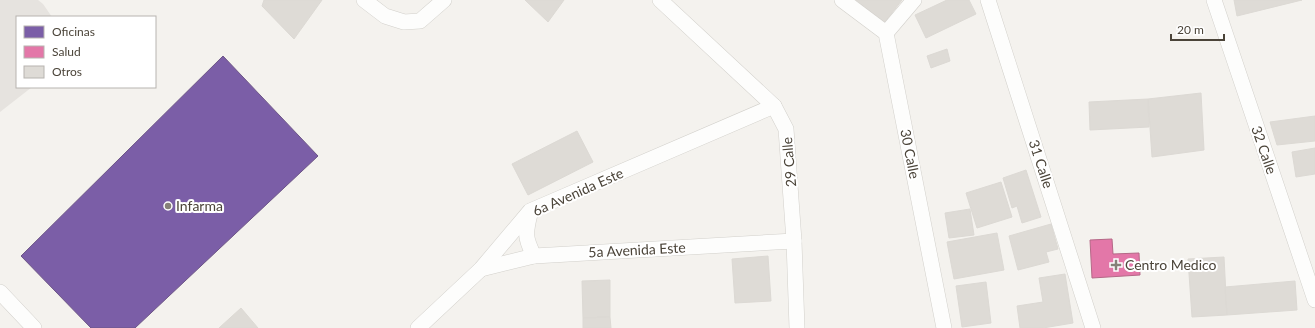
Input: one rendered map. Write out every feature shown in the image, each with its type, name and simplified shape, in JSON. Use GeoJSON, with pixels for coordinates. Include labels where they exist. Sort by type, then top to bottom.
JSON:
{"type":"FeatureCollection","features":[{"type":"Feature","properties":{"kind":"street"},"geometry":{"type":"LineString","coordinates":[[364,0],[385,16],[404,22],[420,21],[444,0]]}},
{"type":"Feature","properties":{"kind":"street","name":"29 Calle"},"geometry":{"type":"LineString","coordinates":[[660,0],[774,106],[786,129],[794,241],[797,328]]}},
{"type":"Feature","properties":{"kind":"street"},"geometry":{"type":"LineString","coordinates":[[842,0],[886,33],[914,0]]}},
{"type":"Feature","properties":{"kind":"street","name":"31 Calle"},"geometry":{"type":"LineString","coordinates":[[988,0],[1094,328]]}},
{"type":"Feature","properties":{"kind":"street","name":"32 Calle"},"geometry":{"type":"LineString","coordinates":[[1214,0],[1315,300]]}},
{"type":"Feature","properties":{"kind":"street","name":"30 Calle"},"geometry":{"type":"LineString","coordinates":[[886,33],[944,328]]}},
{"type":"Feature","properties":{"kind":"street","name":"6a Avenida Este"},"geometry":{"type":"LineString","coordinates":[[418,328],[481,269],[530,212],[774,106]]}},
{"type":"Feature","properties":{"kind":"street"},"geometry":{"type":"LineString","coordinates":[[530,212],[525,230],[526,239],[534,256]]}},
{"type":"Feature","properties":{"kind":"street","name":"5a Avenida Este"},"geometry":{"type":"LineString","coordinates":[[481,269],[534,256],[794,241]]}},
{"type":"Feature","properties":{"kind":"street"},"geometry":{"type":"LineString","coordinates":[[0,292],[34,328]]}},
{"type":"Feature","properties":{"kind":"shaded area"},"geometry":{"type":"Polygon","coordinates":[[[0,0],[38,0],[43,4],[51,16],[16,16],[16,88],[31,88],[0,112],[0,0]]]}},
{"type":"Feature","properties":{"kind":"building: Oficinas","name":"Infarma"},"geometry":{"type":"Polygon","coordinates":[[[223,56],[318,156],[135,328],[91,328],[21,256],[223,56]]]}},
{"type":"Feature","properties":{"kind":"building: Salud","name":"Centro Medico"},"geometry":{"type":"Polygon","coordinates":[[[1112,239],[1113,254],[1139,253],[1140,275],[1092,278],[1090,240],[1112,239]]]}},
{"type":"Feature","properties":{"kind":"building: Otros"},"geometry":{"type":"Polygon","coordinates":[[[264,0],[322,0],[294,39],[262,6],[264,0]]]}},
{"type":"Feature","properties":{"kind":"building: Otros"},"geometry":{"type":"Polygon","coordinates":[[[525,0],[564,0],[548,22],[525,0]]]}},
{"type":"Feature","properties":{"kind":"building: Otros"},"geometry":{"type":"Polygon","coordinates":[[[856,0],[902,0],[884,23],[856,0]]]}},
{"type":"Feature","properties":{"kind":"building: Otros"},"geometry":{"type":"Polygon","coordinates":[[[947,0],[969,0],[976,14],[926,38],[915,15],[947,0]]]}},
{"type":"Feature","properties":{"kind":"building: Otros"},"geometry":{"type":"Polygon","coordinates":[[[1234,0],[1302,0],[1237,16],[1234,0]]]}},
{"type":"Feature","properties":{"kind":"building: Otros"},"geometry":{"type":"Polygon","coordinates":[[[947,49],[950,61],[931,68],[927,56],[947,49]]]}},
{"type":"Feature","properties":{"kind":"building: Otros"},"geometry":{"type":"Polygon","coordinates":[[[1201,93],[1204,150],[1152,157],[1148,99],[1201,93]]]}},
{"type":"Feature","properties":{"kind":"building: Otros"},"geometry":{"type":"Polygon","coordinates":[[[1148,99],[1149,127],[1090,130],[1089,102],[1148,99]]]}},
{"type":"Feature","properties":{"kind":"building: Otros"},"geometry":{"type":"Polygon","coordinates":[[[1315,116],[1315,141],[1277,145],[1270,122],[1315,116]]]}},
{"type":"Feature","properties":{"kind":"building: Otros"},"geometry":{"type":"Polygon","coordinates":[[[577,131],[593,162],[528,195],[512,164],[577,131]]]}},
{"type":"Feature","properties":{"kind":"building: Otros"},"geometry":{"type":"Polygon","coordinates":[[[1315,148],[1315,174],[1296,177],[1292,152],[1315,148]]]}},
{"type":"Feature","properties":{"kind":"building: Otros"},"geometry":{"type":"Polygon","coordinates":[[[1026,170],[1041,217],[1022,223],[1017,206],[1012,208],[1003,178],[1026,170]]]}},
{"type":"Feature","properties":{"kind":"building: Otros"},"geometry":{"type":"Polygon","coordinates":[[[1001,182],[1012,217],[977,228],[966,193],[1001,182]]]}},
{"type":"Feature","properties":{"kind":"building: Otros"},"geometry":{"type":"Polygon","coordinates":[[[970,209],[974,235],[949,238],[945,213],[970,209]]]}},
{"type":"Feature","properties":{"kind":"building: Otros"},"geometry":{"type":"Polygon","coordinates":[[[1051,224],[1058,249],[1046,252],[1049,262],[1018,270],[1009,236],[1051,224]]]}},
{"type":"Feature","properties":{"kind":"building: Otros"},"geometry":{"type":"Polygon","coordinates":[[[997,233],[1004,270],[954,279],[947,242],[997,233]]]}},
{"type":"Feature","properties":{"kind":"building: Otros"},"geometry":{"type":"Polygon","coordinates":[[[768,256],[771,301],[735,303],[732,259],[768,256]]]}},
{"type":"Feature","properties":{"kind":"building: Otros"},"geometry":{"type":"Polygon","coordinates":[[[1224,257],[1227,315],[1192,317],[1188,259],[1224,257]]]}},
{"type":"Feature","properties":{"kind":"building: Otros"},"geometry":{"type":"Polygon","coordinates":[[[1065,274],[1073,323],[1043,328],[1020,328],[1017,306],[1043,302],[1039,278],[1065,274]]]}},
{"type":"Feature","properties":{"kind":"building: Otros"},"geometry":{"type":"Polygon","coordinates":[[[610,280],[610,317],[583,318],[582,281],[610,280]]]}},
{"type":"Feature","properties":{"kind":"building: Otros"},"geometry":{"type":"Polygon","coordinates":[[[1295,281],[1297,310],[1227,315],[1225,287],[1295,281]]]}},
{"type":"Feature","properties":{"kind":"building: Otros"},"geometry":{"type":"Polygon","coordinates":[[[986,282],[991,323],[962,327],[956,286],[986,282]]]}},
{"type":"Feature","properties":{"kind":"building: Otros"},"geometry":{"type":"Polygon","coordinates":[[[241,308],[258,328],[219,328],[241,308]]]}},
{"type":"Feature","properties":{"kind":"building: Otros"},"geometry":{"type":"Polygon","coordinates":[[[610,317],[611,328],[583,328],[583,318],[610,317]]]}},
{"type":"Feature","properties":{"kind":"place","name":"Infarma"},"geometry":{"type":"Point","coordinates":[168,206]}},
{"type":"Feature","properties":{"kind":"place","name":"Centro Medico"},"geometry":{"type":"Point","coordinates":[1116,265]}}]}
